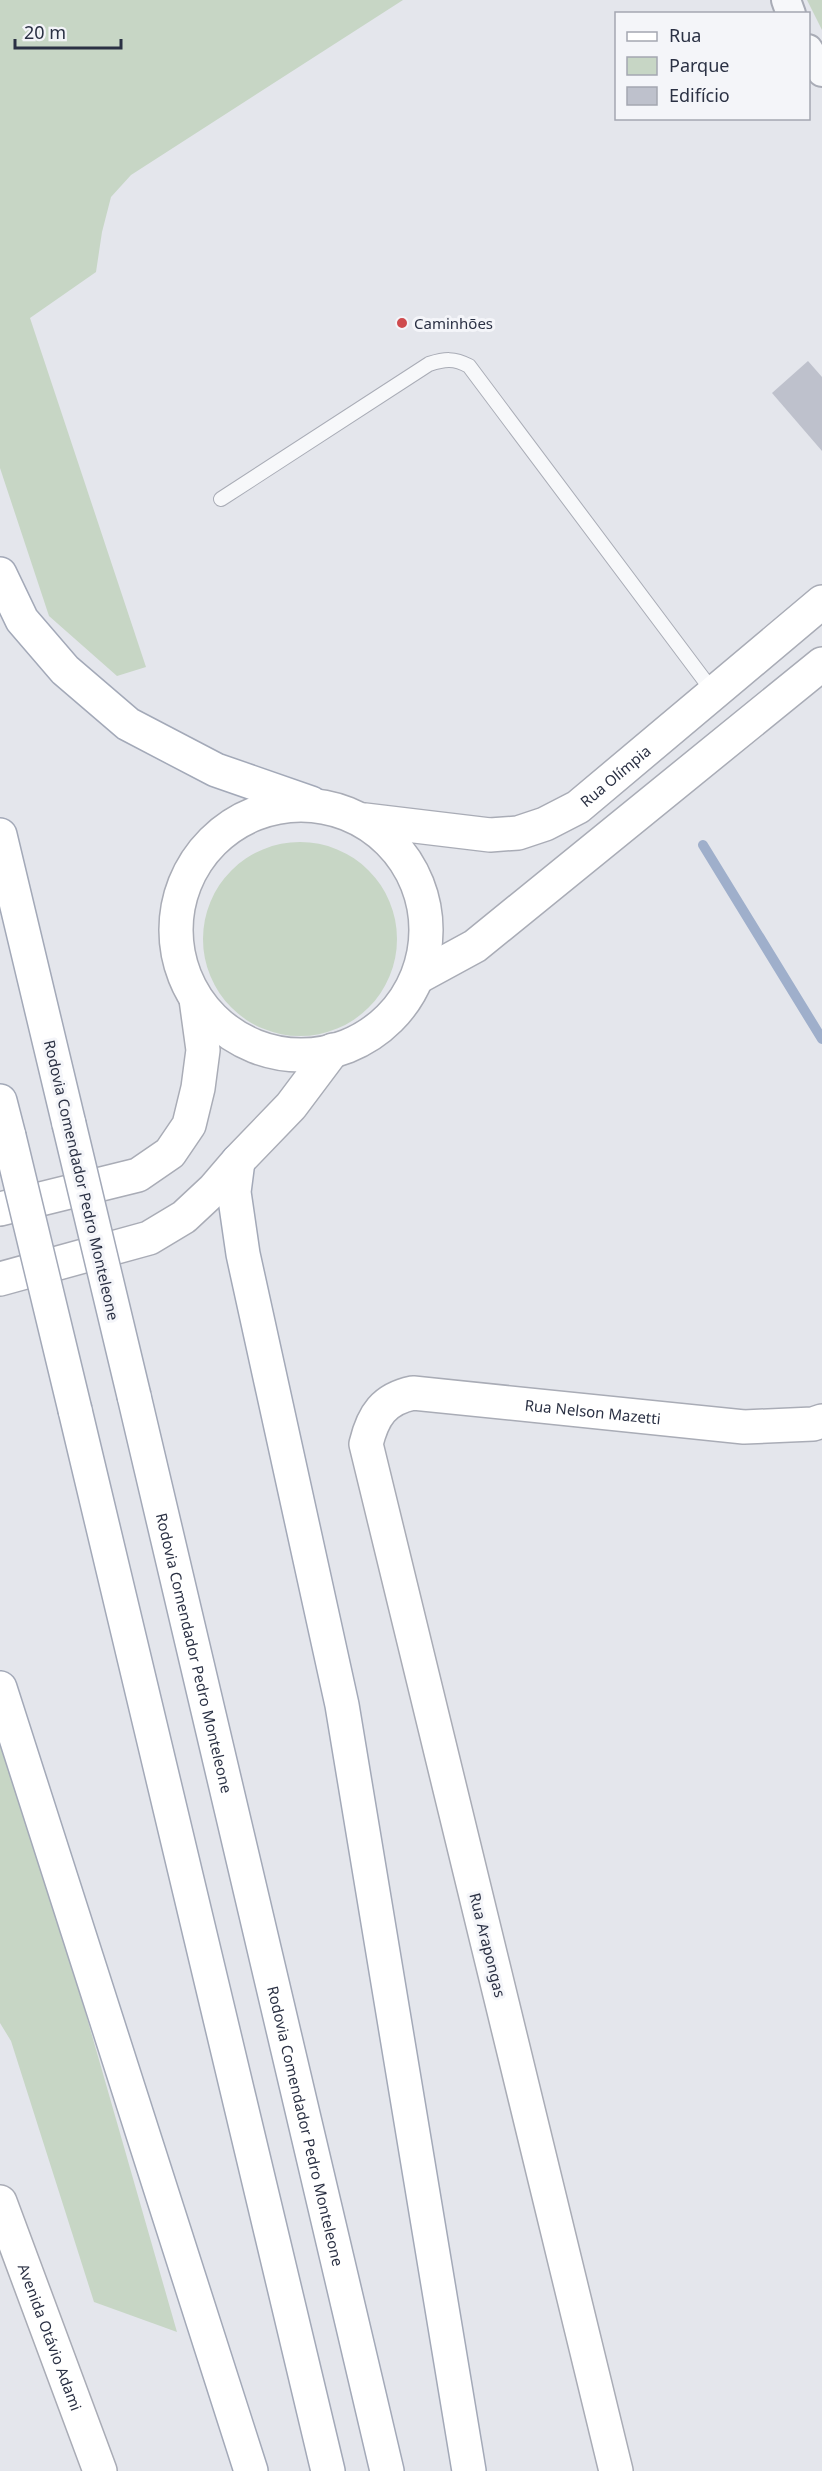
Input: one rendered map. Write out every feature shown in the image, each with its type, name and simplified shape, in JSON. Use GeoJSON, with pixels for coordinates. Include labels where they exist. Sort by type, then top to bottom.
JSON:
{"type":"FeatureCollection","features":[{"type":"Feature","properties":{"kind":"main road"},"geometry":{"type":"LineString","coordinates":[[0,573],[22,620],[65,670],[128,724],[216,770],[311,803],[339,809],[365,820],[394,844],[415,875],[426,911],[426,948],[418,977],[394,1015],[376,1032],[346,1048],[313,1056],[279,1054],[247,1044],[219,1025],[196,999],[182,969],[176,928],[183,887],[202,852],[232,824],[270,807],[311,803]]}},
{"type":"Feature","properties":{"kind":"main road","name":"Rua Olímpia"},"geometry":{"type":"LineString","coordinates":[[365,820],[490,835],[518,833],[545,824],[578,807],[822,602]]}},
{"type":"Feature","properties":{"kind":"main road"},"geometry":{"type":"LineString","coordinates":[[418,977],[475,946],[822,664]]}},
{"type":"Feature","properties":{"kind":"main road","name":"Rodovia Comendador Pedro Monteleone"},"geometry":{"type":"LineString","coordinates":[[0,835],[387,2471]]}},
{"type":"Feature","properties":{"kind":"main road"},"geometry":{"type":"LineString","coordinates":[[0,1209],[138,1175],[170,1153],[189,1125],[198,1088],[203,1050],[196,999]]}},
{"type":"Feature","properties":{"kind":"main road"},"geometry":{"type":"LineString","coordinates":[[0,1279],[149,1238],[184,1217],[214,1189],[291,1106],[333,1050]]}},
{"type":"Feature","properties":{"kind":"main road"},"geometry":{"type":"LineString","coordinates":[[0,1101],[327,2471]]}},
{"type":"Feature","properties":{"kind":"main road"},"geometry":{"type":"LineString","coordinates":[[238,1161],[234,1192],[243,1254],[342,1705],[469,2471]]}},
{"type":"Feature","properties":{"kind":"main road","name":"Rua Nelson Mazetti"},"geometry":{"type":"LineString","coordinates":[[374,1421],[395,1397],[413,1393],[744,1427],[813,1424],[822,1421]]}},
{"type":"Feature","properties":{"kind":"main road","name":"Rua Arapongas"},"geometry":{"type":"LineString","coordinates":[[374,1421],[366,1444],[616,2471]]}},
{"type":"Feature","properties":{"kind":"main road"},"geometry":{"type":"LineString","coordinates":[[0,1688],[251,2471]]}},
{"type":"Feature","properties":{"kind":"main road","name":"Avenida Otávio Adami"},"geometry":{"type":"LineString","coordinates":[[0,2202],[100,2471]]}},
{"type":"Feature","properties":{"kind":"street"},"geometry":{"type":"LineString","coordinates":[[810,52],[822,72]]}},
{"type":"Feature","properties":{"kind":"lane"},"geometry":{"type":"LineString","coordinates":[[221,499],[429,364],[444,359],[456,359],[469,366],[714,693]]}},
{"type":"Feature","properties":{"kind":"green space"},"geometry":{"type":"Polygon","coordinates":[[[0,0],[403,0],[131,175],[111,197],[102,232],[96,272],[30,318],[146,667],[117,676],[49,616],[0,468],[0,0]]]}},
{"type":"Feature","properties":{"kind":"green space"},"geometry":{"type":"Polygon","coordinates":[[[807,0],[822,0],[822,30],[807,0]]]}},
{"type":"Feature","properties":{"kind":"green space"},"geometry":{"type":"Polygon","coordinates":[[[290,842],[310,842],[346,853],[369,870],[381,885],[390,902],[397,929],[397,949],[390,976],[381,993],[369,1008],[354,1020],[337,1029],[310,1036],[290,1036],[254,1025],[225,1001],[214,985],[207,967],[203,949],[203,929],[214,893],[238,864],[254,853],[272,846],[290,842]]]}},
{"type":"Feature","properties":{"kind":"green space"},"geometry":{"type":"Polygon","coordinates":[[[0,1733],[36,1840],[177,2332],[94,2302],[11,2041],[0,2023],[0,1733]]]}},
{"type":"Feature","properties":{"kind":"building"},"geometry":{"type":"Polygon","coordinates":[[[808,361],[822,377],[822,451],[772,393],[808,361]]]}},
{"type":"Feature","properties":{"kind":"waterway"},"geometry":{"type":"LineString","coordinates":[[703,845],[822,1039]]}},
{"type":"Feature","properties":{"kind":"place","name":"Caminhões"},"geometry":{"type":"Point","coordinates":[402,323]}}]}
